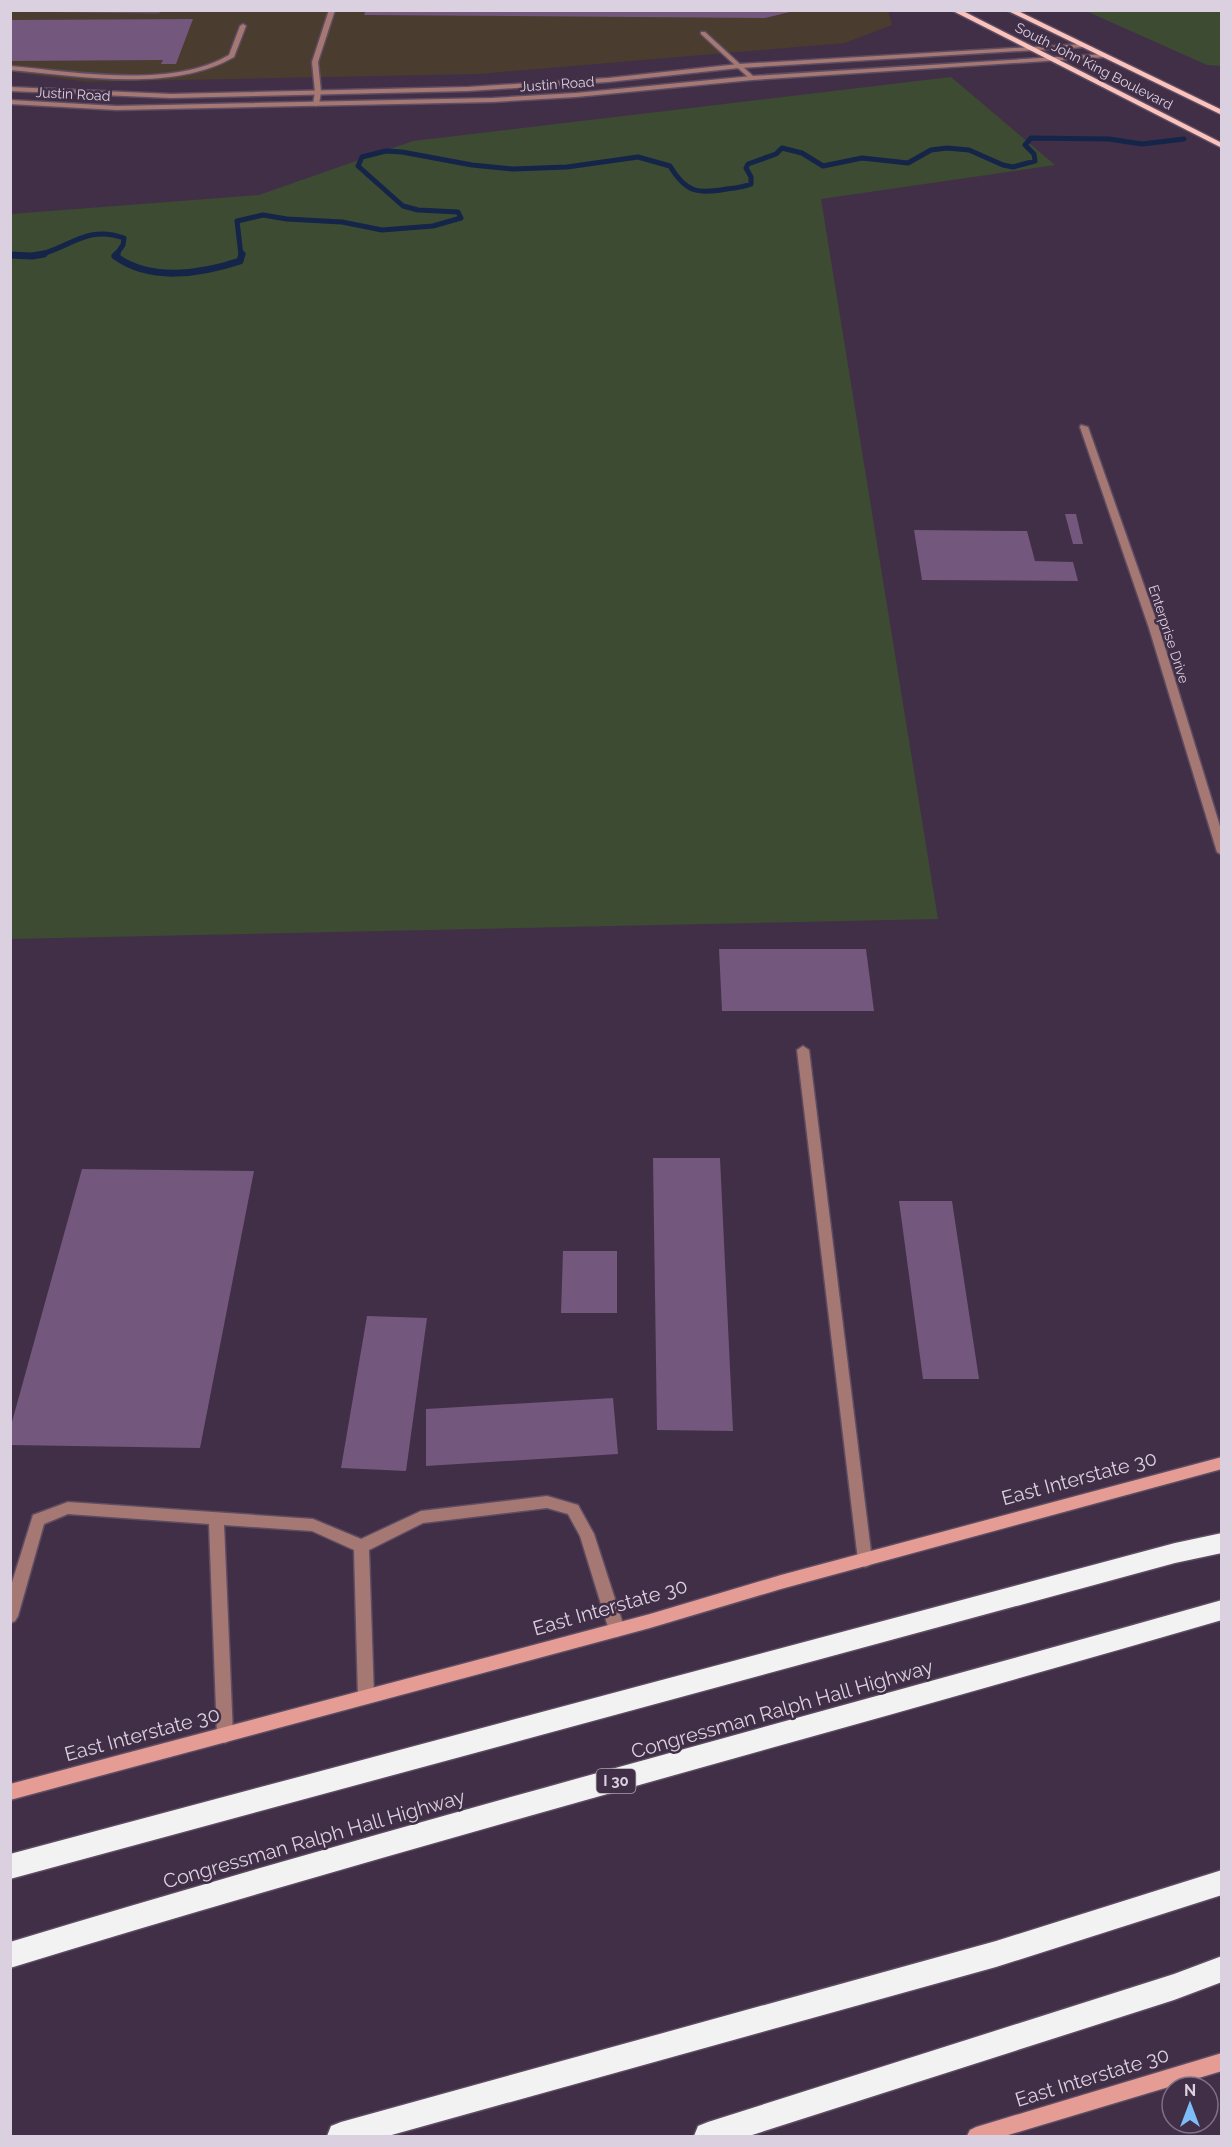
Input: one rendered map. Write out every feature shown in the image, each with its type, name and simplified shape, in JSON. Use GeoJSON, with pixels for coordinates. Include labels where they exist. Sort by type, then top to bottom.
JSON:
{"type":"FeatureCollection","features":[{"type":"Feature","properties":{"kind":"highway"},"geometry":{"type":"LineString","coordinates":[[10,1867],[1163,1556],[1221,1543]]}},
{"type":"Feature","properties":{"kind":"highway","name":"Congressman Ralph Hall Highway"},"geometry":{"type":"LineString","coordinates":[[10,1955],[253,1881],[855,1715],[1221,1610]]}},
{"type":"Feature","properties":{"kind":"highway"},"geometry":{"type":"LineString","coordinates":[[341,2136],[996,1954],[1221,1882]]}},
{"type":"Feature","properties":{"kind":"highway"},"geometry":{"type":"LineString","coordinates":[[708,2136],[1107,2009],[1221,1969]]}},
{"type":"Feature","properties":{"kind":"main road","name":"South John King Boulevard"},"geometry":{"type":"LineString","coordinates":[[954,10],[1221,146]]}},
{"type":"Feature","properties":{"kind":"main road","name":"South John King Boulevard"},"geometry":{"type":"LineString","coordinates":[[1009,10],[1221,113]]}},
{"type":"Feature","properties":{"kind":"main road","name":"East Interstate 30"},"geometry":{"type":"LineString","coordinates":[[10,1792],[617,1630],[1221,1463]]}},
{"type":"Feature","properties":{"kind":"main road","name":"East Interstate 30"},"geometry":{"type":"LineString","coordinates":[[976,2136],[1017,2130],[1221,2062]]}},
{"type":"Feature","properties":{"kind":"street"},"geometry":{"type":"LineString","coordinates":[[12,10],[159,10]]}},
{"type":"Feature","properties":{"kind":"street"},"geometry":{"type":"LineString","coordinates":[[316,104],[318,92],[315,62],[332,10]]}},
{"type":"Feature","properties":{"kind":"street"},"geometry":{"type":"LineString","coordinates":[[10,68],[144,77],[184,75],[232,56],[243,26]]}},
{"type":"Feature","properties":{"kind":"street"},"geometry":{"type":"LineString","coordinates":[[703,33],[752,78]]}},
{"type":"Feature","properties":{"kind":"street","name":"Justin Road"},"geometry":{"type":"LineString","coordinates":[[10,90],[171,96],[524,86],[739,66],[1084,45]]}},
{"type":"Feature","properties":{"kind":"street","name":"Justin Road"},"geometry":{"type":"LineString","coordinates":[[10,102],[117,108],[493,100],[576,95],[752,78],[1105,56]]}},
{"type":"Feature","properties":{"kind":"street","name":"Enterprise Drive"},"geometry":{"type":"LineString","coordinates":[[1084,426],[1154,628],[1221,852]]}},
{"type":"Feature","properties":{"kind":"street"},"geometry":{"type":"LineString","coordinates":[[803,1050],[865,1560]]}},
{"type":"Feature","properties":{"kind":"street"},"geometry":{"type":"LineString","coordinates":[[10,1616],[39,1520],[68,1508],[313,1525],[361,1546],[421,1517],[547,1502],[573,1509],[587,1534],[617,1630]]}},
{"type":"Feature","properties":{"kind":"street"},"geometry":{"type":"LineString","coordinates":[[216,1518],[225,1735]]}},
{"type":"Feature","properties":{"kind":"street"},"geometry":{"type":"LineString","coordinates":[[361,1546],[366,1697]]}},
{"type":"Feature","properties":{"kind":"shaded area"},"geometry":{"type":"Polygon","coordinates":[[[888,10],[892,25],[845,43],[479,74],[88,82],[11,72],[11,11],[888,10]]]}},
{"type":"Feature","properties":{"kind":"green space"},"geometry":{"type":"Polygon","coordinates":[[[1086,11],[1221,11],[1221,66],[1207,65],[1086,11]]]}},
{"type":"Feature","properties":{"kind":"green space"},"geometry":{"type":"Polygon","coordinates":[[[951,77],[1055,165],[821,199],[938,919],[11,939],[11,214],[259,195],[413,141],[951,77]]]}},
{"type":"Feature","properties":{"kind":"building"},"geometry":{"type":"Polygon","coordinates":[[[366,10],[794,11],[765,18],[364,15],[366,10]]]}},
{"type":"Feature","properties":{"kind":"building"},"geometry":{"type":"Polygon","coordinates":[[[193,19],[176,64],[161,64],[163,60],[10,61],[10,20],[193,19]]]}},
{"type":"Feature","properties":{"kind":"building"},"geometry":{"type":"Polygon","coordinates":[[[1065,514],[1076,514],[1083,544],[1073,544],[1065,514]]]}},
{"type":"Feature","properties":{"kind":"building"},"geometry":{"type":"Polygon","coordinates":[[[914,530],[1027,531],[1035,561],[1073,562],[1078,581],[922,580],[914,530]]]}},
{"type":"Feature","properties":{"kind":"building"},"geometry":{"type":"Polygon","coordinates":[[[719,949],[866,949],[874,1011],[722,1011],[719,949]]]}},
{"type":"Feature","properties":{"kind":"building"},"geometry":{"type":"Polygon","coordinates":[[[653,1158],[720,1158],[733,1431],[657,1430],[653,1158]]]}},
{"type":"Feature","properties":{"kind":"building"},"geometry":{"type":"Polygon","coordinates":[[[82,1169],[254,1171],[200,1448],[10,1445],[10,1429],[82,1169]]]}},
{"type":"Feature","properties":{"kind":"building"},"geometry":{"type":"Polygon","coordinates":[[[899,1201],[952,1201],[979,1379],[923,1379],[899,1201]]]}},
{"type":"Feature","properties":{"kind":"building"},"geometry":{"type":"Polygon","coordinates":[[[563,1251],[617,1251],[617,1313],[561,1313],[563,1251]]]}},
{"type":"Feature","properties":{"kind":"building"},"geometry":{"type":"Polygon","coordinates":[[[367,1316],[427,1318],[406,1471],[341,1468],[367,1316]]]}},
{"type":"Feature","properties":{"kind":"building"},"geometry":{"type":"Polygon","coordinates":[[[613,1398],[618,1454],[426,1466],[426,1409],[613,1398]]]}},
{"type":"Feature","properties":{"kind":"waterway"},"geometry":{"type":"LineString","coordinates":[[241,255],[237,221],[263,215],[287,219],[342,222],[382,230],[433,226],[461,218],[458,212],[418,210],[403,206],[358,166],[362,157],[386,151],[513,169],[567,167],[638,157],[670,166],[687,186],[694,190],[708,191],[751,184],[751,177],[746,168],[748,164],[776,154],[782,148],[802,153],[823,166],[862,158],[908,163],[931,150],[947,148],[969,150],[1013,167],[1035,161],[1034,154],[1025,145],[1031,138],[1109,139],[1142,144],[1184,139]]}},
{"type":"Feature","properties":{"kind":"waterway"},"geometry":{"type":"LineString","coordinates":[[40,255],[80,238],[100,234],[124,238],[123,245],[116,255]]}},
{"type":"Feature","properties":{"kind":"waterway"},"geometry":{"type":"LineString","coordinates":[[40,255],[44,254]]}},
{"type":"Feature","properties":{"kind":"waterway"},"geometry":{"type":"LineString","coordinates":[[116,255],[144,270],[176,273],[225,266],[240,261],[242,254]]}},
{"type":"Feature","properties":{"kind":"waterway"},"geometry":{"type":"LineString","coordinates":[[17,255],[10,255],[40,255]]}}]}
